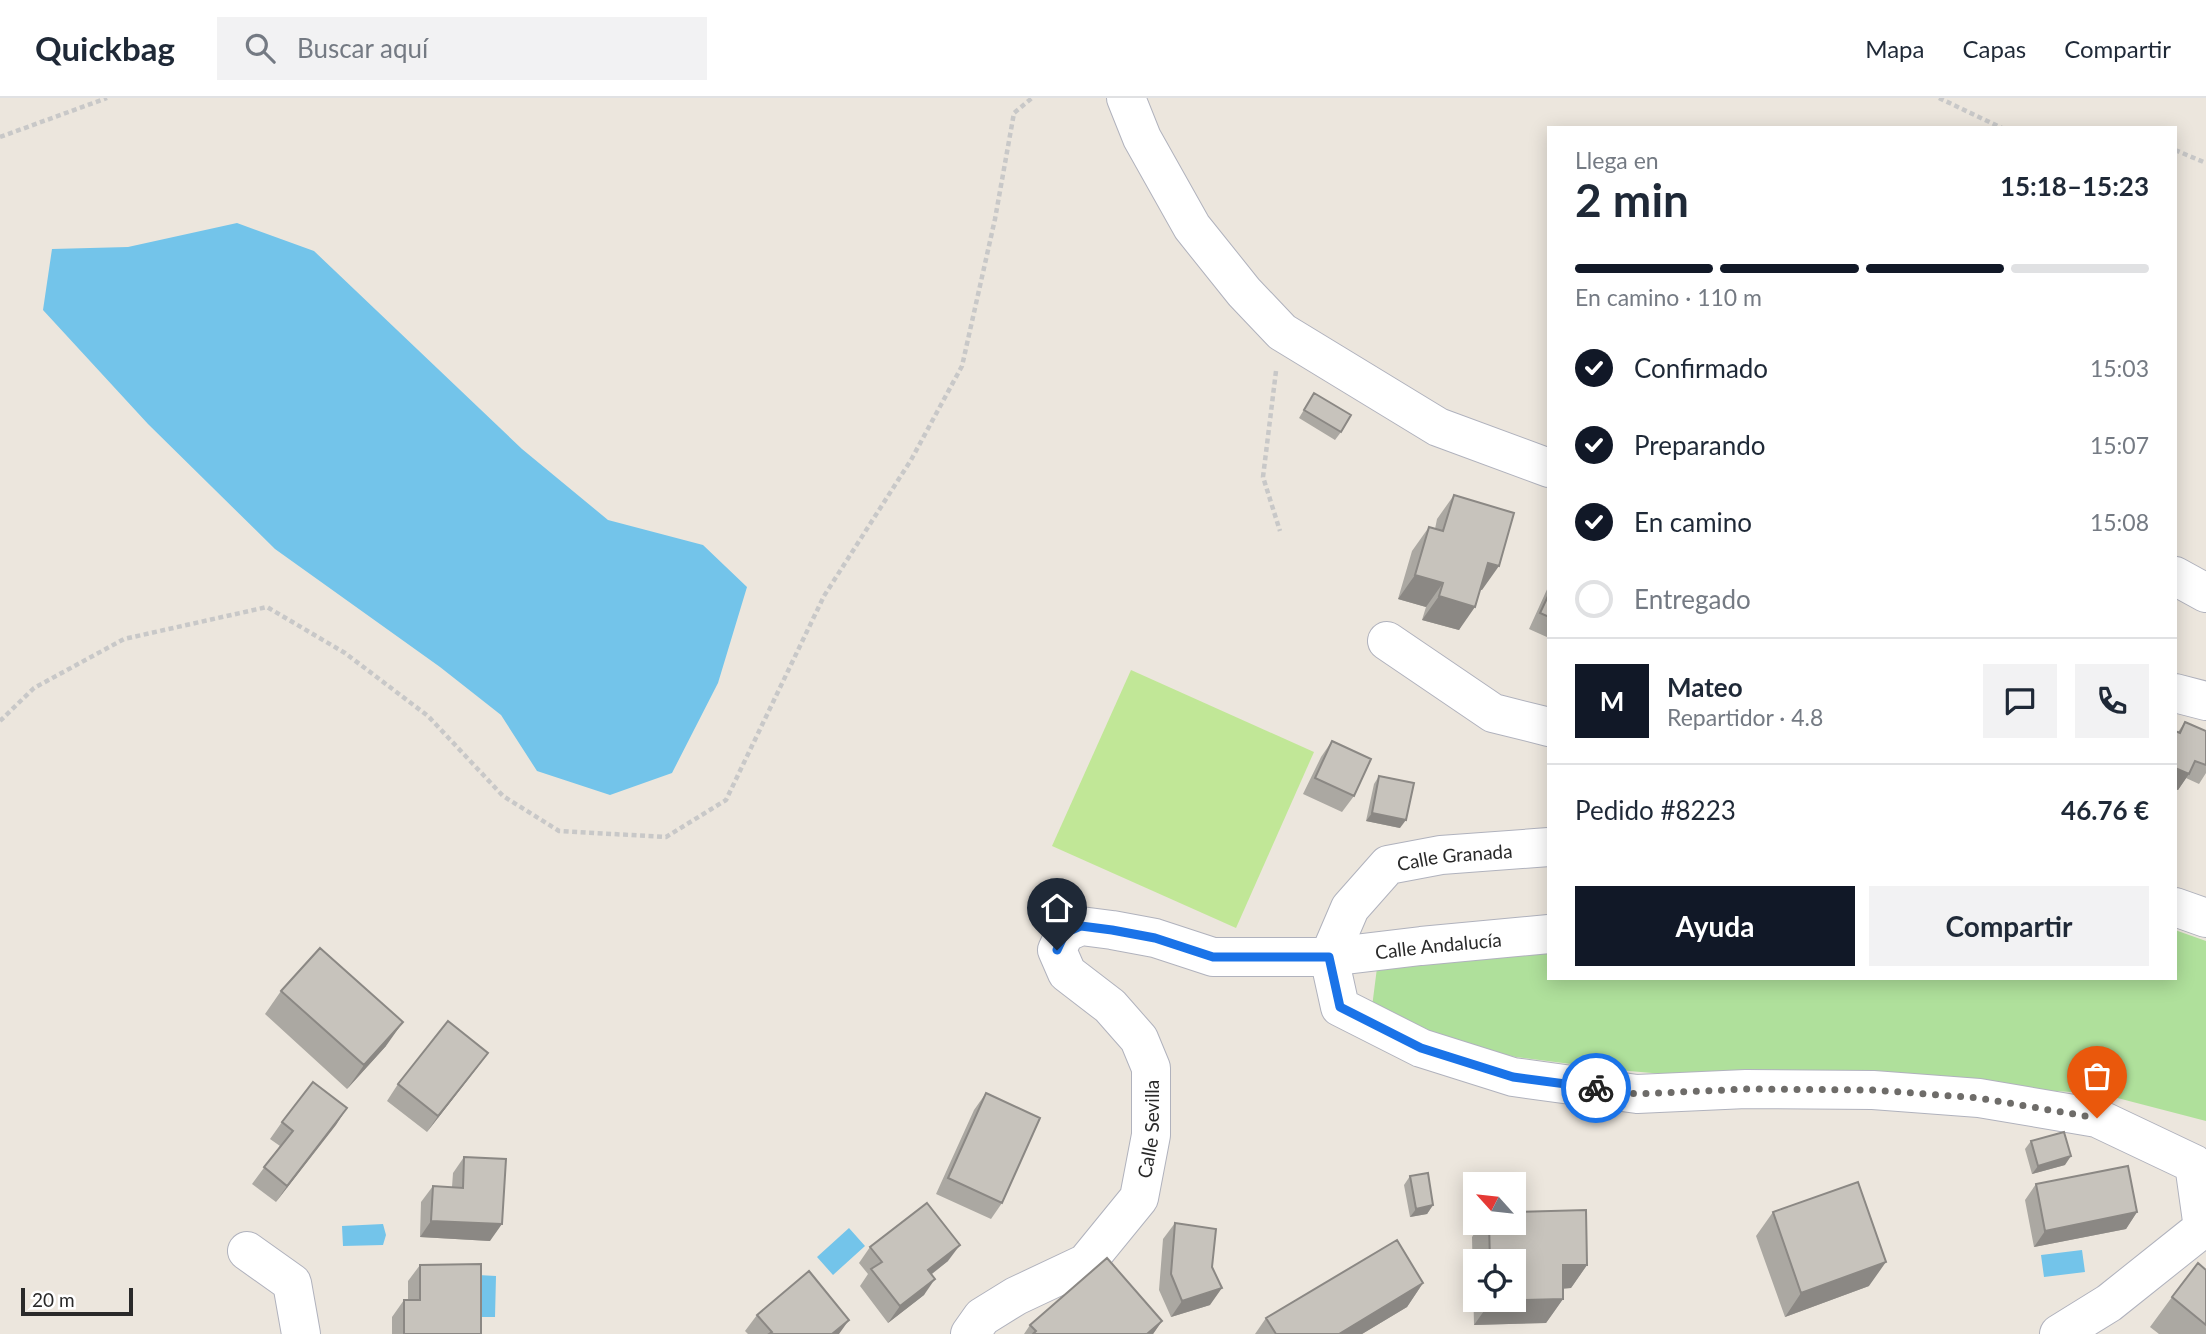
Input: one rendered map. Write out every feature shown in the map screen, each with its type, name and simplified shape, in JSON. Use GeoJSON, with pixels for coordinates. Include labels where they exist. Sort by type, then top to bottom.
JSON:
{"type":"FeatureCollection","features":[{"type":"Feature","properties":{"kind":"street"},"geometry":{"type":"LineString","coordinates":[[1126,98],[1142,138],[1192,227],[1244,292],[1282,332],[1438,427],[1547,467]]}},
{"type":"Feature","properties":{"kind":"street"},"geometry":{"type":"LineString","coordinates":[[2177,577],[2206,593]]}},
{"type":"Feature","properties":{"kind":"street"},"geometry":{"type":"LineString","coordinates":[[1387,641],[1493,713],[1547,726]]}},
{"type":"Feature","properties":{"kind":"street"},"geometry":{"type":"LineString","coordinates":[[2177,694],[2206,701]]}},
{"type":"Feature","properties":{"kind":"street","name":"Calle Granada"},"geometry":{"type":"LineString","coordinates":[[1329,957],[1350,908],[1388,865],[1441,855],[1547,847]]}},
{"type":"Feature","properties":{"kind":"street"},"geometry":{"type":"LineString","coordinates":[[2177,909],[2206,918]]}},
{"type":"Feature","properties":{"kind":"street","name":"Calle Sevilla"},"geometry":{"type":"LineString","coordinates":[[970,1334],[982,1317],[1016,1296],[1086,1263],[1139,1198],[1151,1135],[1151,1068],[1139,1039],[1118,1014],[1068,974],[1057,950],[1065,933],[1081,926],[1112,930],[1155,938],[1213,957],[1329,957]]}},
{"type":"Feature","properties":{"kind":"street","name":"Calle Andalucía"},"geometry":{"type":"LineString","coordinates":[[1329,957],[1547,934]]}},
{"type":"Feature","properties":{"kind":"street"},"geometry":{"type":"LineString","coordinates":[[1329,957],[1340,1007],[1421,1048],[1513,1077],[1637,1094],[1746,1089],[1873,1090],[1979,1098],[2097,1118],[2194,1164],[2203,1228],[2109,1303],[2059,1334]]}},
{"type":"Feature","properties":{"kind":"street"},"geometry":{"type":"LineString","coordinates":[[247,1251],[292,1283],[301,1334]]}},
{"type":"Feature","properties":{"kind":"path"},"geometry":{"type":"LineString","coordinates":[[0,137],[107,98]]}},
{"type":"Feature","properties":{"kind":"path"},"geometry":{"type":"LineString","coordinates":[[0,721],[34,688],[124,639],[267,607],[345,653],[428,716],[503,796],[559,831],[666,837],[726,800],[824,596],[911,460],[962,366],[995,219],[1014,113],[1032,98]]}},
{"type":"Feature","properties":{"kind":"path"},"geometry":{"type":"LineString","coordinates":[[1939,98],[1998,126]]}},
{"type":"Feature","properties":{"kind":"path"},"geometry":{"type":"LineString","coordinates":[[2177,151],[2206,163]]}},
{"type":"Feature","properties":{"kind":"path"},"geometry":{"type":"LineString","coordinates":[[1280,531],[1263,477],[1282,332]]}},
{"type":"Feature","properties":{"kind":"green space"},"geometry":{"type":"Polygon","coordinates":[[[1131,670],[1314,752],[1236,928],[1052,846],[1131,670]]]}},
{"type":"Feature","properties":{"kind":"green space"},"geometry":{"type":"Polygon","coordinates":[[[2177,931],[2206,941],[2206,1121],[2102,1094],[2026,1089],[1754,1082],[1618,1070],[1516,1057],[1421,1035],[1372,1007],[1378,960],[1547,947],[1547,980],[2177,980],[2177,931]]]}},
{"type":"Feature","properties":{"kind":"water"},"geometry":{"type":"Polygon","coordinates":[[[237,223],[314,251],[522,449],[608,520],[703,545],[747,587],[718,683],[672,773],[610,795],[537,771],[501,715],[440,667],[275,549],[148,424],[43,310],[52,249],[128,247],[237,223]]]}},
{"type":"Feature","properties":{"kind":"water"},"geometry":{"type":"Polygon","coordinates":[[[383,1224],[386,1235],[383,1245],[343,1246],[342,1226],[383,1224]]]}},
{"type":"Feature","properties":{"kind":"water"},"geometry":{"type":"Polygon","coordinates":[[[849,1228],[865,1246],[833,1275],[817,1257],[849,1228]]]}},
{"type":"Feature","properties":{"kind":"water"},"geometry":{"type":"Polygon","coordinates":[[[2082,1250],[2085,1272],[2044,1277],[2041,1255],[2082,1250]]]}},
{"type":"Feature","properties":{"kind":"water"},"geometry":{"type":"Polygon","coordinates":[[[478,1275],[496,1276],[495,1317],[477,1317],[478,1275]]]}},
{"type":"Feature","properties":{"kind":"building"},"geometry":{"type":"Polygon","coordinates":[[[1314,393],[1351,415],[1341,432],[1304,410],[1314,393]]]}},
{"type":"Feature","properties":{"kind":"building"},"geometry":{"type":"Polygon","coordinates":[[[1454,495],[1514,513],[1499,566],[1488,563],[1475,607],[1439,596],[1443,583],[1415,575],[1429,527],[1443,531],[1454,495]]]}},
{"type":"Feature","properties":{"kind":"building"},"geometry":{"type":"Polygon","coordinates":[[[1547,598],[1547,616],[1540,613],[1547,598]]]}},
{"type":"Feature","properties":{"kind":"building"},"geometry":{"type":"Polygon","coordinates":[[[2185,722],[2206,731],[2206,765],[2195,761],[2189,774],[2177,769],[2177,732],[2180,733],[2185,722]]]}},
{"type":"Feature","properties":{"kind":"building"},"geometry":{"type":"Polygon","coordinates":[[[1332,741],[1371,759],[1354,796],[1315,778],[1332,741]]]}},
{"type":"Feature","properties":{"kind":"building"},"geometry":{"type":"Polygon","coordinates":[[[1379,776],[1414,783],[1406,820],[1372,813],[1379,776]]]}},
{"type":"Feature","properties":{"kind":"building"},"geometry":{"type":"Polygon","coordinates":[[[320,948],[403,1022],[364,1065],[281,991],[320,948]]]}},
{"type":"Feature","properties":{"kind":"building"},"geometry":{"type":"Polygon","coordinates":[[[448,1021],[488,1053],[438,1116],[398,1084],[448,1021]]]}},
{"type":"Feature","properties":{"kind":"building"},"geometry":{"type":"Polygon","coordinates":[[[313,1082],[347,1108],[287,1186],[264,1167],[293,1131],[282,1122],[313,1082]]]}},
{"type":"Feature","properties":{"kind":"building"},"geometry":{"type":"Polygon","coordinates":[[[986,1093],[1040,1118],[1002,1203],[948,1178],[986,1093]]]}},
{"type":"Feature","properties":{"kind":"building"},"geometry":{"type":"Polygon","coordinates":[[[2064,1132],[2071,1156],[2038,1166],[2031,1141],[2064,1132]]]}},
{"type":"Feature","properties":{"kind":"building"},"geometry":{"type":"Polygon","coordinates":[[[464,1157],[506,1159],[502,1224],[431,1221],[433,1186],[463,1188],[464,1157]]]}},
{"type":"Feature","properties":{"kind":"building"},"geometry":{"type":"Polygon","coordinates":[[[2128,1166],[2137,1212],[2045,1231],[2036,1184],[2128,1166]]]}},
{"type":"Feature","properties":{"kind":"building"},"geometry":{"type":"Polygon","coordinates":[[[1428,1173],[1433,1205],[1416,1209],[1410,1176],[1428,1173]]]}},
{"type":"Feature","properties":{"kind":"building"},"geometry":{"type":"Polygon","coordinates":[[[1858,1182],[1886,1262],[1801,1293],[1773,1212],[1858,1182]]]}},
{"type":"Feature","properties":{"kind":"building"},"geometry":{"type":"Polygon","coordinates":[[[927,1203],[960,1245],[928,1270],[935,1279],[900,1306],[871,1269],[882,1262],[870,1247],[927,1203]]]}},
{"type":"Feature","properties":{"kind":"building"},"geometry":{"type":"Polygon","coordinates":[[[1586,1210],[1587,1265],[1563,1265],[1563,1299],[1526,1300],[1526,1249],[1490,1249],[1489,1236],[1526,1236],[1526,1212],[1586,1210]]]}},
{"type":"Feature","properties":{"kind":"building"},"geometry":{"type":"Polygon","coordinates":[[[1175,1223],[1216,1229],[1212,1267],[1222,1288],[1182,1301],[1171,1274],[1175,1223]]]}},
{"type":"Feature","properties":{"kind":"building"},"geometry":{"type":"Polygon","coordinates":[[[1397,1240],[1423,1283],[1339,1334],[1276,1334],[1266,1318],[1397,1240]]]}},
{"type":"Feature","properties":{"kind":"building"},"geometry":{"type":"Polygon","coordinates":[[[1107,1258],[1162,1321],[1147,1334],[1033,1334],[1036,1331],[1030,1325],[1107,1258]]]}},
{"type":"Feature","properties":{"kind":"building"},"geometry":{"type":"Polygon","coordinates":[[[2198,1263],[2206,1270],[2206,1325],[2172,1297],[2198,1263]]]}},
{"type":"Feature","properties":{"kind":"building"},"geometry":{"type":"Polygon","coordinates":[[[481,1264],[481,1334],[404,1334],[404,1300],[420,1300],[420,1265],[481,1264]]]}},
{"type":"Feature","properties":{"kind":"building"},"geometry":{"type":"Polygon","coordinates":[[[809,1271],[849,1320],[832,1334],[769,1334],[772,1332],[757,1315],[809,1271]]]}},
{"type":"Feature","properties":{"kind":"way so far"},"geometry":{"type":"LineString","coordinates":[[1596,1088],[1637,1094],[1746,1089],[1873,1090],[1979,1098],[2097,1118]]}},
{"type":"Feature","properties":{"kind":"route"},"geometry":{"type":"LineString","coordinates":[[1057,950],[1065,933],[1081,926],[1155,938],[1213,957],[1329,957],[1340,1007],[1421,1048],[1513,1077],[1596,1088]]}}]}
